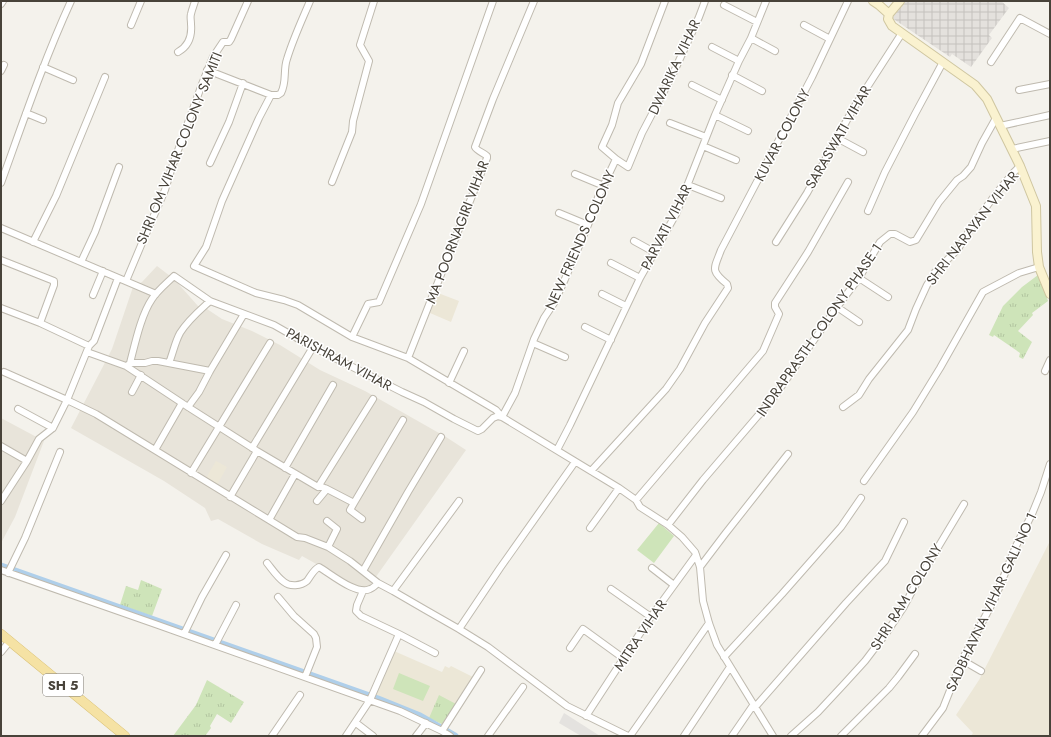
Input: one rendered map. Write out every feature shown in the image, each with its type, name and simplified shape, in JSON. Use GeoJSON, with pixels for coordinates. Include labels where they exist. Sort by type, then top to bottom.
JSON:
{"type":"FeatureCollection","features":[{"type":"Feature","properties":{"kind":"main road","name":"SH 5"},"geometry":{"type":"LineString","coordinates":[[1,634],[125,736]]}},
{"type":"Feature","properties":{"kind":"street"},"geometry":{"type":"LineString","coordinates":[[1,183],[43,67],[71,1]]}},
{"type":"Feature","properties":{"kind":"street"},"geometry":{"type":"LineString","coordinates":[[131,25],[140,1]]}},
{"type":"Feature","properties":{"kind":"street"},"geometry":{"type":"LineString","coordinates":[[178,52],[182,50],[191,37],[191,14],[195,1]]}},
{"type":"Feature","properties":{"kind":"street","name":"SHRI OM VIHAR COLONY SAMITI"},"geometry":{"type":"LineString","coordinates":[[126,281],[165,190],[172,166],[207,70],[221,43],[224,41],[229,42],[231,39],[248,1]]}},
{"type":"Feature","properties":{"kind":"street"},"geometry":{"type":"LineString","coordinates":[[207,70],[271,95],[281,93],[285,82],[285,67],[287,60],[310,1]]}},
{"type":"Feature","properties":{"kind":"street"},"geometry":{"type":"LineString","coordinates":[[332,182],[352,132],[353,121],[369,62],[360,45],[374,1]]}},
{"type":"Feature","properties":{"kind":"street"},"geometry":{"type":"LineString","coordinates":[[352,337],[368,304],[379,302],[421,204],[493,1]]}},
{"type":"Feature","properties":{"kind":"street","name":"MA POORNAGIRI VIHAR"},"geometry":{"type":"LineString","coordinates":[[408,358],[487,158],[485,154],[475,147],[493,99],[534,1]]}},
{"type":"Feature","properties":{"kind":"street","name":"NEW FRIENDS COLONY"},"geometry":{"type":"LineString","coordinates":[[502,417],[515,393],[544,318],[554,303],[565,279],[616,159],[602,147],[612,125],[618,103],[641,64],[665,1]]}},
{"type":"Feature","properties":{"kind":"street","name":"DWARIKA VIHAR"},"geometry":{"type":"LineString","coordinates":[[616,159],[628,167],[642,133],[672,76],[705,1]]}},
{"type":"Feature","properties":{"kind":"street","name":"PARVATI VIHAR"},"geometry":{"type":"LineString","coordinates":[[557,450],[640,278],[676,214],[715,115],[766,1]]}},
{"type":"Feature","properties":{"kind":"street","name":"KUVAR COLONY"},"geometry":{"type":"LineString","coordinates":[[591,471],[666,389],[680,369],[705,323],[728,288],[727,284],[718,277],[714,269],[721,250],[812,77],[848,1]]}},
{"type":"Feature","properties":{"kind":"street"},"geometry":{"type":"LineString","coordinates":[[873,1],[889,14]]}},
{"type":"Feature","properties":{"kind":"street"},"geometry":{"type":"LineString","coordinates":[[900,1],[889,14],[888,19],[892,26],[975,85],[987,99],[1020,166],[1036,206],[1037,252],[1039,267],[1050,294]]}},
{"type":"Feature","properties":{"kind":"street"},"geometry":{"type":"LineString","coordinates":[[724,5],[757,22]]}},
{"type":"Feature","properties":{"kind":"street"},"geometry":{"type":"LineString","coordinates":[[991,62],[1020,18],[1050,34]]}},
{"type":"Feature","properties":{"kind":"street"},"geometry":{"type":"LineString","coordinates":[[804,25],[830,39]]}},
{"type":"Feature","properties":{"kind":"street","name":"SARASWATI VIHAR"},"geometry":{"type":"LineString","coordinates":[[776,242],[807,193],[852,109],[902,33]]}},
{"type":"Feature","properties":{"kind":"street"},"geometry":{"type":"LineString","coordinates":[[750,38],[775,51]]}},
{"type":"Feature","properties":{"kind":"street"},"geometry":{"type":"LineString","coordinates":[[712,47],[739,60]]}},
{"type":"Feature","properties":{"kind":"street"},"geometry":{"type":"LineString","coordinates":[[868,211],[885,172],[914,114],[943,62]]}},
{"type":"Feature","properties":{"kind":"street"},"geometry":{"type":"LineString","coordinates":[[43,67],[73,80]]}},
{"type":"Feature","properties":{"kind":"street"},"geometry":{"type":"LineString","coordinates":[[732,75],[762,91]]}},
{"type":"Feature","properties":{"kind":"street"},"geometry":{"type":"LineString","coordinates":[[33,242],[56,196],[105,77]]}},
{"type":"Feature","properties":{"kind":"street"},"geometry":{"type":"LineString","coordinates":[[210,162],[229,122],[243,83]]}},
{"type":"Feature","properties":{"kind":"street"},"geometry":{"type":"LineString","coordinates":[[1019,90],[1050,84]]}},
{"type":"Feature","properties":{"kind":"street"},"geometry":{"type":"LineString","coordinates":[[692,85],[722,100]]}},
{"type":"Feature","properties":{"kind":"street"},"geometry":{"type":"LineString","coordinates":[[271,95],[259,118],[222,201],[206,247],[194,266],[256,293],[298,305],[352,337],[408,358],[496,410],[502,417],[619,488],[636,500],[640,507],[682,537],[696,555],[700,568],[703,601],[717,645],[773,736]]}},
{"type":"Feature","properties":{"kind":"street"},"geometry":{"type":"LineString","coordinates":[[26,113],[43,120]]}},
{"type":"Feature","properties":{"kind":"street"},"geometry":{"type":"LineString","coordinates":[[715,115],[748,131]]}},
{"type":"Feature","properties":{"kind":"street"},"geometry":{"type":"LineString","coordinates":[[1000,126],[1050,115]]}},
{"type":"Feature","properties":{"kind":"street","name":"INDRAPRASTH COLONY PHASE 1"},"geometry":{"type":"LineString","coordinates":[[668,526],[703,480],[774,397],[859,278],[880,242],[890,234],[895,234],[910,242],[916,240],[939,202],[957,180],[971,167],[996,118]]}},
{"type":"Feature","properties":{"kind":"street"},"geometry":{"type":"LineString","coordinates":[[670,123],[706,137]]}},
{"type":"Feature","properties":{"kind":"street"},"geometry":{"type":"LineString","coordinates":[[837,138],[863,152]]}},
{"type":"Feature","properties":{"kind":"street"},"geometry":{"type":"LineString","coordinates":[[1012,149],[1050,141]]}},
{"type":"Feature","properties":{"kind":"street"},"geometry":{"type":"LineString","coordinates":[[703,146],[736,160]]}},
{"type":"Feature","properties":{"kind":"street","name":"SHRI NARAYAN VIHAR"},"geometry":{"type":"LineString","coordinates":[[843,407],[859,395],[869,379],[908,330],[927,285],[935,272],[958,249],[994,195],[1012,173],[1020,166]]}},
{"type":"Feature","properties":{"kind":"street"},"geometry":{"type":"LineString","coordinates":[[81,262],[119,167]]}},
{"type":"Feature","properties":{"kind":"street"},"geometry":{"type":"LineString","coordinates":[[575,174],[604,186]]}},
{"type":"Feature","properties":{"kind":"street"},"geometry":{"type":"LineString","coordinates":[[636,500],[763,352],[779,314],[775,304],[808,252],[848,182]]}},
{"type":"Feature","properties":{"kind":"street"},"geometry":{"type":"LineString","coordinates":[[688,185],[720,198]]}},
{"type":"Feature","properties":{"kind":"street"},"geometry":{"type":"LineString","coordinates":[[559,213],[588,225]]}},
{"type":"Feature","properties":{"kind":"street"},"geometry":{"type":"LineString","coordinates":[[1,228],[156,294],[152,298],[145,313],[128,364]]}},
{"type":"Feature","properties":{"kind":"street"},"geometry":{"type":"LineString","coordinates":[[634,241],[654,252]]}},
{"type":"Feature","properties":{"kind":"street"},"geometry":{"type":"LineString","coordinates":[[1,260],[54,281],[54,285],[40,323]]}},
{"type":"Feature","properties":{"kind":"street"},"geometry":{"type":"LineString","coordinates":[[611,263],[640,278]]}},
{"type":"Feature","properties":{"kind":"street"},"geometry":{"type":"LineString","coordinates":[[864,481],[913,412],[983,292],[1019,273],[1039,267]]}},
{"type":"Feature","properties":{"kind":"street"},"geometry":{"type":"LineString","coordinates":[[93,295],[103,271]]}},
{"type":"Feature","properties":{"kind":"street","name":"PARISHRAM VIHAR"},"geometry":{"type":"LineString","coordinates":[[156,294],[174,276],[210,301],[274,325],[313,347],[478,430],[482,430],[493,418],[498,416],[502,417]]}},
{"type":"Feature","properties":{"kind":"street"},"geometry":{"type":"LineString","coordinates":[[1,501],[27,461],[39,439],[53,428],[89,346],[94,341],[118,278]]}},
{"type":"Feature","properties":{"kind":"street"},"geometry":{"type":"LineString","coordinates":[[859,278],[888,296]]}},
{"type":"Feature","properties":{"kind":"street"},"geometry":{"type":"LineString","coordinates":[[602,294],[626,306]]}},
{"type":"Feature","properties":{"kind":"street"},"geometry":{"type":"LineString","coordinates":[[169,363],[180,334],[187,323],[210,301]]}},
{"type":"Feature","properties":{"kind":"street"},"geometry":{"type":"LineString","coordinates":[[837,307],[859,322]]}},
{"type":"Feature","properties":{"kind":"street"},"geometry":{"type":"LineString","coordinates":[[1,308],[40,323],[89,346]]}},
{"type":"Feature","properties":{"kind":"street"},"geometry":{"type":"LineString","coordinates":[[155,450],[185,405],[199,392],[244,314]]}},
{"type":"Feature","properties":{"kind":"street"},"geometry":{"type":"LineString","coordinates":[[585,327],[611,340]]}},
{"type":"Feature","properties":{"kind":"street"},"geometry":{"type":"LineString","coordinates":[[191,473],[270,343]]}},
{"type":"Feature","properties":{"kind":"street"},"geometry":{"type":"LineString","coordinates":[[533,344],[565,357]]}},
{"type":"Feature","properties":{"kind":"street"},"geometry":{"type":"LineString","coordinates":[[230,497],[254,449],[313,347]]}},
{"type":"Feature","properties":{"kind":"street"},"geometry":{"type":"LineString","coordinates":[[449,383],[464,351]]}},
{"type":"Feature","properties":{"kind":"street"},"geometry":{"type":"LineString","coordinates":[[87,352],[128,364],[158,361],[210,371]]}},
{"type":"Feature","properties":{"kind":"street"},"geometry":{"type":"LineString","coordinates":[[1045,371],[1050,360]]}},
{"type":"Feature","properties":{"kind":"street"},"geometry":{"type":"LineString","coordinates":[[128,364],[185,405],[285,468],[318,487],[327,489],[354,502]]}},
{"type":"Feature","properties":{"kind":"street"},"geometry":{"type":"LineString","coordinates":[[4,372],[96,414],[230,497],[297,536],[328,547],[350,561],[378,583],[460,629],[488,647],[567,706],[629,736],[709,623]]}},
{"type":"Feature","properties":{"kind":"street"},"geometry":{"type":"LineString","coordinates":[[132,392],[142,375]]}},
{"type":"Feature","properties":{"kind":"street"},"geometry":{"type":"LineString","coordinates":[[285,468],[333,385]]}},
{"type":"Feature","properties":{"kind":"street"},"geometry":{"type":"LineString","coordinates":[[318,487],[373,399]]}},
{"type":"Feature","properties":{"kind":"street"},"geometry":{"type":"LineString","coordinates":[[18,409],[53,428]]}},
{"type":"Feature","properties":{"kind":"street"},"geometry":{"type":"LineString","coordinates":[[362,519],[350,510],[404,420]]}},
{"type":"Feature","properties":{"kind":"street"},"geometry":{"type":"LineString","coordinates":[[363,571],[441,437]]}},
{"type":"Feature","properties":{"kind":"street"},"geometry":{"type":"LineString","coordinates":[[1,446],[27,461]]}},
{"type":"Feature","properties":{"kind":"street"},"geometry":{"type":"LineString","coordinates":[[9,570],[25,538],[60,452]]}},
{"type":"Feature","properties":{"kind":"street"},"geometry":{"type":"LineString","coordinates":[[700,568],[788,454]]}},
{"type":"Feature","properties":{"kind":"street"},"geometry":{"type":"LineString","coordinates":[[460,629],[500,568],[575,462]]}},
{"type":"Feature","properties":{"kind":"street","name":"SADBHAVNA VIHAR GALI NO 1"},"geometry":{"type":"LineString","coordinates":[[922,736],[943,708],[962,660],[995,598],[1016,546],[1041,492],[1050,464]]}},
{"type":"Feature","properties":{"kind":"street"},"geometry":{"type":"LineString","coordinates":[[270,520],[295,474]]}},
{"type":"Feature","properties":{"kind":"street"},"geometry":{"type":"LineString","coordinates":[[590,528],[619,488]]}},
{"type":"Feature","properties":{"kind":"street"},"geometry":{"type":"LineString","coordinates":[[317,501],[327,489]]}},
{"type":"Feature","properties":{"kind":"street"},"geometry":{"type":"LineString","coordinates":[[724,657],[841,527],[862,498]]}},
{"type":"Feature","properties":{"kind":"street"},"geometry":{"type":"LineString","coordinates":[[393,591],[459,501]]}},
{"type":"Feature","properties":{"kind":"street","name":"SHRI RAM COLONY"},"geometry":{"type":"LineString","coordinates":[[791,736],[818,712],[850,678],[887,632],[903,608],[964,504]]}},
{"type":"Feature","properties":{"kind":"street"},"geometry":{"type":"LineString","coordinates":[[327,521],[338,529],[328,547]]}},
{"type":"Feature","properties":{"kind":"street"},"geometry":{"type":"LineString","coordinates":[[732,736],[755,705],[846,602],[885,561],[904,522]]}},
{"type":"Feature","properties":{"kind":"street"},"geometry":{"type":"LineString","coordinates":[[185,632],[202,596],[226,555]]}},
{"type":"Feature","properties":{"kind":"street","name":"MITRA VIHAR"},"geometry":{"type":"LineString","coordinates":[[586,716],[651,617],[696,555]]}},
{"type":"Feature","properties":{"kind":"street"},"geometry":{"type":"LineString","coordinates":[[267,563],[284,583],[302,584],[319,567],[341,582],[363,591],[370,590],[378,583]]}},
{"type":"Feature","properties":{"kind":"street"},"geometry":{"type":"LineString","coordinates":[[652,568],[674,584]]}},
{"type":"Feature","properties":{"kind":"street"},"geometry":{"type":"LineString","coordinates":[[1,570],[9,570],[371,698],[426,723],[443,729],[450,736]]}},
{"type":"Feature","properties":{"kind":"street"},"geometry":{"type":"LineString","coordinates":[[611,589],[651,617]]}},
{"type":"Feature","properties":{"kind":"street"},"geometry":{"type":"LineString","coordinates":[[363,591],[356,611],[361,616],[435,653]]}},
{"type":"Feature","properties":{"kind":"street"},"geometry":{"type":"LineString","coordinates":[[278,598],[294,616],[314,634],[316,638],[317,647],[306,675]]}},
{"type":"Feature","properties":{"kind":"street"},"geometry":{"type":"LineString","coordinates":[[216,643],[236,605]]}},
{"type":"Feature","properties":{"kind":"street"},"geometry":{"type":"LineString","coordinates":[[570,648],[583,629],[623,658]]}},
{"type":"Feature","properties":{"kind":"street"},"geometry":{"type":"LineString","coordinates":[[346,736],[356,723],[371,698],[399,634]]}},
{"type":"Feature","properties":{"kind":"street"},"geometry":{"type":"LineString","coordinates":[[1,652],[10,641]]}},
{"type":"Feature","properties":{"kind":"street"},"geometry":{"type":"LineString","coordinates":[[841,736],[889,688],[915,654]]}},
{"type":"Feature","properties":{"kind":"street"},"geometry":{"type":"LineString","coordinates":[[962,660],[981,671]]}},
{"type":"Feature","properties":{"kind":"street"},"geometry":{"type":"LineString","coordinates":[[684,736],[730,667]]}},
{"type":"Feature","properties":{"kind":"street"},"geometry":{"type":"LineString","coordinates":[[443,729],[481,670]]}},
{"type":"Feature","properties":{"kind":"street"},"geometry":{"type":"LineString","coordinates":[[488,736],[523,687]]}},
{"type":"Feature","properties":{"kind":"street"},"geometry":{"type":"LineString","coordinates":[[272,736],[300,696]]}},
{"type":"Feature","properties":{"kind":"street"},"geometry":{"type":"LineString","coordinates":[[356,723],[373,736]]}},
{"type":"Feature","properties":{"kind":"street"},"geometry":{"type":"LineString","coordinates":[[416,736],[426,723]]}},
{"type":"Feature","properties":{"kind":"shaded area"},"geometry":{"type":"Polygon","coordinates":[[[906,1],[1001,1],[1009,8],[989,35],[992,38],[971,67],[952,54],[950,57],[892,18],[906,1]]]}},
{"type":"Feature","properties":{"kind":"shaded area"},"geometry":{"type":"Polygon","coordinates":[[[157,266],[174,279],[198,306],[207,309],[222,319],[252,331],[280,345],[320,370],[365,391],[466,450],[368,588],[359,588],[302,556],[299,560],[262,544],[218,519],[211,521],[205,508],[164,481],[71,428],[112,349],[133,287],[142,282],[157,266]]]}},
{"type":"Feature","properties":{"kind":"shaded area"},"geometry":{"type":"Polygon","coordinates":[[[438,293],[459,301],[451,322],[430,313],[438,293]]]}},
{"type":"Feature","properties":{"kind":"shaded area"},"geometry":{"type":"Polygon","coordinates":[[[1,418],[44,441],[15,517],[1,543],[1,418]]]}},
{"type":"Feature","properties":{"kind":"shaded area"},"geometry":{"type":"Polygon","coordinates":[[[216,461],[227,467],[217,485],[206,478],[216,461]]]}},
{"type":"Feature","properties":{"kind":"shaded area"},"geometry":{"type":"Polygon","coordinates":[[[1050,541],[1050,736],[971,736],[973,733],[956,715],[979,680],[1050,541]]]}},
{"type":"Feature","properties":{"kind":"shaded area"},"geometry":{"type":"Polygon","coordinates":[[[394,651],[442,672],[445,666],[449,668],[451,666],[473,677],[442,724],[375,695],[394,651]]]}},
{"type":"Feature","properties":{"kind":"shaded area"},"geometry":{"type":"Polygon","coordinates":[[[564,713],[600,736],[581,736],[559,723],[564,713]]]}},
{"type":"Feature","properties":{"kind":"green space"},"geometry":{"type":"Polygon","coordinates":[[[1038,275],[1048,301],[1032,313],[1033,315],[1018,331],[1032,342],[1023,359],[1019,357],[1020,353],[994,335],[993,337],[989,335],[1003,306],[1022,287],[1038,275]]]}},
{"type":"Feature","properties":{"kind":"green space"},"geometry":{"type":"Polygon","coordinates":[[[659,523],[674,536],[654,563],[637,550],[659,523]]]}},
{"type":"Feature","properties":{"kind":"green space"},"geometry":{"type":"Polygon","coordinates":[[[141,580],[162,589],[152,616],[120,605],[126,586],[138,590],[141,580]]]}},
{"type":"Feature","properties":{"kind":"green space"},"geometry":{"type":"Polygon","coordinates":[[[399,673],[430,686],[423,701],[393,689],[399,673]]]}},
{"type":"Feature","properties":{"kind":"green space"},"geometry":{"type":"Polygon","coordinates":[[[207,680],[244,702],[231,723],[217,714],[210,726],[211,728],[205,736],[173,736],[196,705],[207,680]]]}},
{"type":"Feature","properties":{"kind":"green space"},"geometry":{"type":"Polygon","coordinates":[[[439,695],[456,704],[442,724],[429,718],[439,695]]]}},
{"type":"Feature","properties":{"kind":"waterway"},"geometry":{"type":"LineString","coordinates":[[1,566],[378,699],[420,716],[455,736]]}}]}
